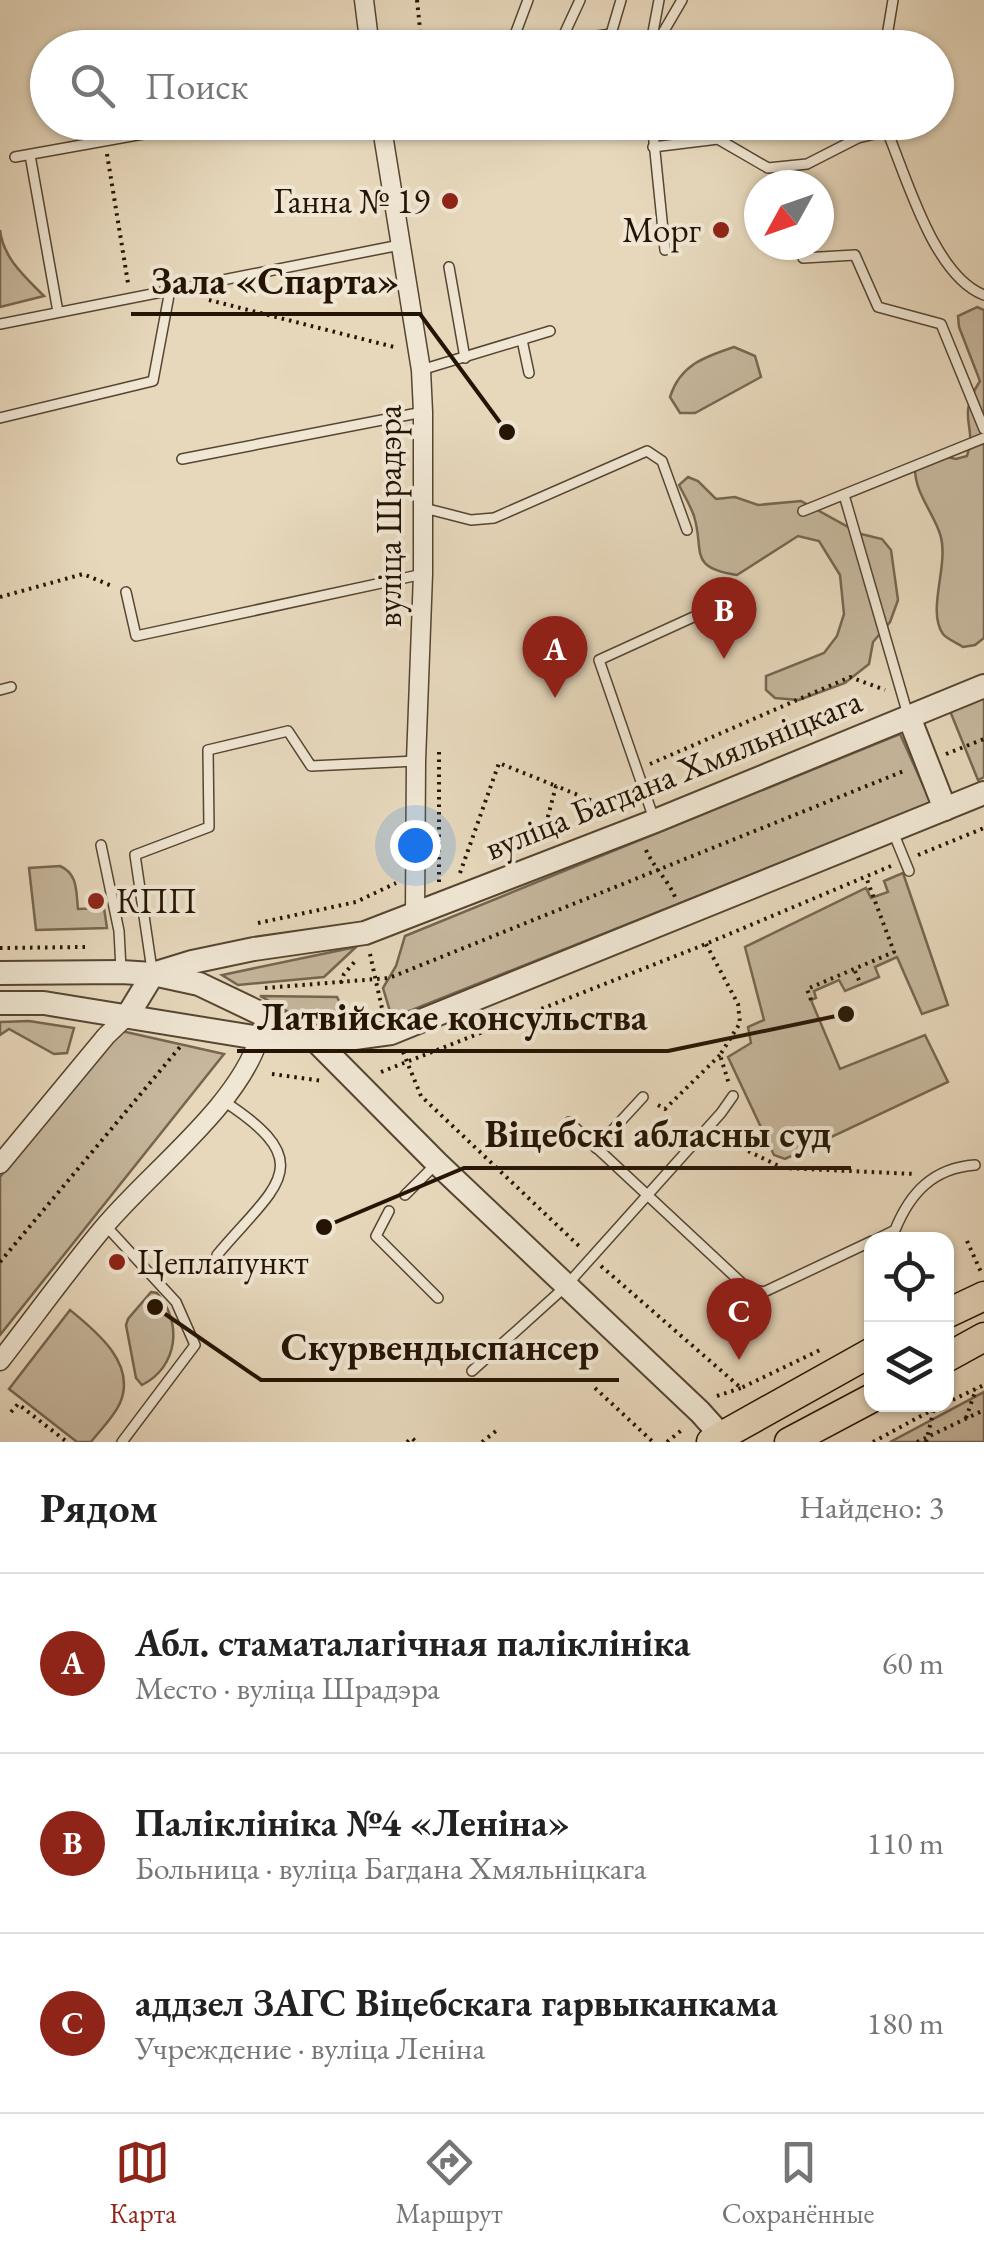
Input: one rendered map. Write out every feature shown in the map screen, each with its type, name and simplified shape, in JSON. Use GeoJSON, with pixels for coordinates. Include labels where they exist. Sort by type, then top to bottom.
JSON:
{"type":"FeatureCollection","features":[{"type":"Feature","properties":{"kind":"main road"},"geometry":{"type":"LineString","coordinates":[[954,1308],[983,1284]]}},
{"type":"Feature","properties":{"kind":"main road"},"geometry":{"type":"LineString","coordinates":[[954,1354],[984,1338]]}},
{"type":"Feature","properties":{"kind":"main road"},"geometry":{"type":"LineString","coordinates":[[720,1440],[864,1357]]}},
{"type":"Feature","properties":{"kind":"main road"},"geometry":{"type":"LineString","coordinates":[[789,1442],[864,1402]]}},
{"type":"Feature","properties":{"kind":"street"},"geometry":{"type":"LineString","coordinates":[[364,0],[368,30]]}},
{"type":"Feature","properties":{"kind":"street","name":"вуліца Шрадэра"},"geometry":{"type":"LineString","coordinates":[[384,140],[420,370],[423,412],[424,574],[416,761],[415,914]]}},
{"type":"Feature","properties":{"kind":"street","name":"вуліца Багдана Хмяльніцкага"},"geometry":{"type":"LineString","coordinates":[[153,974],[254,949],[365,933],[646,825],[905,707],[984,686]]}},
{"type":"Feature","properties":{"kind":"street"},"geometry":{"type":"LineString","coordinates":[[905,707],[945,809]]}},
{"type":"Feature","properties":{"kind":"street"},"geometry":{"type":"LineString","coordinates":[[0,1003],[44,1003],[259,1038],[340,1040],[392,1032],[984,793]]}},
{"type":"Feature","properties":{"kind":"street"},"geometry":{"type":"LineString","coordinates":[[0,973],[153,974],[199,984],[314,1039],[720,1440]]}},
{"type":"Feature","properties":{"kind":"street"},"geometry":{"type":"LineString","coordinates":[[0,1164],[106,1036],[128,1015],[153,974]]}},
{"type":"Feature","properties":{"kind":"street"},"geometry":{"type":"LineString","coordinates":[[0,1361],[106,1226],[222,1100],[250,1064],[259,1038]]}},
{"type":"Feature","properties":{"kind":"lane"},"geometry":{"type":"LineString","coordinates":[[519,30],[528,0]]}},
{"type":"Feature","properties":{"kind":"lane"},"geometry":{"type":"LineString","coordinates":[[566,30],[580,0]]}},
{"type":"Feature","properties":{"kind":"lane"},"geometry":{"type":"LineString","coordinates":[[612,30],[622,0]]}},
{"type":"Feature","properties":{"kind":"lane"},"geometry":{"type":"LineString","coordinates":[[655,30],[659,0]]}},
{"type":"Feature","properties":{"kind":"lane"},"geometry":{"type":"LineString","coordinates":[[663,30],[682,0]]}},
{"type":"Feature","properties":{"kind":"lane"},"geometry":{"type":"LineString","coordinates":[[888,30],[893,0]]}},
{"type":"Feature","properties":{"kind":"lane"},"geometry":{"type":"LineString","coordinates":[[15,157],[116,140]]}},
{"type":"Feature","properties":{"kind":"lane"},"geometry":{"type":"LineString","coordinates":[[654,140],[665,250]]}},
{"type":"Feature","properties":{"kind":"lane"},"geometry":{"type":"LineString","coordinates":[[654,146],[709,140]]}},
{"type":"Feature","properties":{"kind":"lane"},"geometry":{"type":"LineString","coordinates":[[720,140],[768,168],[808,164],[854,140]]}},
{"type":"Feature","properties":{"kind":"lane"},"geometry":{"type":"LineString","coordinates":[[893,140],[939,254],[957,275],[984,295]]}},
{"type":"Feature","properties":{"kind":"lane"},"geometry":{"type":"LineString","coordinates":[[30,154],[58,312]]}},
{"type":"Feature","properties":{"kind":"lane"},"geometry":{"type":"LineString","coordinates":[[0,324],[400,245]]}},
{"type":"Feature","properties":{"kind":"lane"},"geometry":{"type":"LineString","coordinates":[[834,256],[855,255],[878,307],[941,324],[984,429]]}},
{"type":"Feature","properties":{"kind":"lane"},"geometry":{"type":"LineString","coordinates":[[449,267],[465,358]]}},
{"type":"Feature","properties":{"kind":"lane"},"geometry":{"type":"LineString","coordinates":[[0,418],[154,381],[170,290]]}},
{"type":"Feature","properties":{"kind":"lane"},"geometry":{"type":"LineString","coordinates":[[420,370],[550,331]]}},
{"type":"Feature","properties":{"kind":"lane"},"geometry":{"type":"LineString","coordinates":[[522,340],[530,373]]}},
{"type":"Feature","properties":{"kind":"lane"},"geometry":{"type":"LineString","coordinates":[[182,459],[423,412]]}},
{"type":"Feature","properties":{"kind":"lane"},"geometry":{"type":"LineString","coordinates":[[803,511],[984,438]]}},
{"type":"Feature","properties":{"kind":"lane"},"geometry":{"type":"LineString","coordinates":[[424,508],[471,520],[494,518],[647,450],[662,462],[687,530]]}},
{"type":"Feature","properties":{"kind":"lane"},"geometry":{"type":"LineString","coordinates":[[844,495],[905,707]]}},
{"type":"Feature","properties":{"kind":"lane"},"geometry":{"type":"LineString","coordinates":[[126,592],[136,636],[424,574]]}},
{"type":"Feature","properties":{"kind":"lane"},"geometry":{"type":"LineString","coordinates":[[646,825],[645,798],[599,660],[735,598]]}},
{"type":"Feature","properties":{"kind":"lane"},"geometry":{"type":"LineString","coordinates":[[0,690],[11,687]]}},
{"type":"Feature","properties":{"kind":"lane"},"geometry":{"type":"LineString","coordinates":[[153,974],[135,855],[209,826],[208,750],[288,731],[312,766],[416,761]]}},
{"type":"Feature","properties":{"kind":"lane"},"geometry":{"type":"LineString","coordinates":[[892,830],[907,865]]}},
{"type":"Feature","properties":{"kind":"lane"},"geometry":{"type":"LineString","coordinates":[[101,844],[119,931],[121,972]]}},
{"type":"Feature","properties":{"kind":"lane"},"geometry":{"type":"LineString","coordinates":[[472,1371],[565,1287],[733,1096]]}},
{"type":"Feature","properties":{"kind":"lane"},"geometry":{"type":"LineString","coordinates":[[596,1148],[643,1097]]}},
{"type":"Feature","properties":{"kind":"lane"},"geometry":{"type":"LineString","coordinates":[[218,1255],[277,1183],[283,1164],[277,1146],[258,1123],[222,1100]]}},
{"type":"Feature","properties":{"kind":"lane"},"geometry":{"type":"LineString","coordinates":[[569,1122],[748,1288],[764,1292],[864,1244]]}},
{"type":"Feature","properties":{"kind":"lane"},"geometry":{"type":"LineString","coordinates":[[405,1194],[436,1163]]}},
{"type":"Feature","properties":{"kind":"lane"},"geometry":{"type":"LineString","coordinates":[[890,1232],[906,1202],[936,1174],[953,1166],[975,1165]]}},
{"type":"Feature","properties":{"kind":"lane"},"geometry":{"type":"LineString","coordinates":[[389,1211],[376,1236],[438,1298]]}},
{"type":"Feature","properties":{"kind":"lane"},"geometry":{"type":"LineString","coordinates":[[106,1226],[176,1302],[195,1345],[122,1442]]}},
{"type":"Feature","properties":{"kind":"path"},"geometry":{"type":"LineString","coordinates":[[417,0],[420,30]]}},
{"type":"Feature","properties":{"kind":"path"},"geometry":{"type":"LineString","coordinates":[[105,142],[131,298]]}},
{"type":"Feature","properties":{"kind":"path"},"geometry":{"type":"LineString","coordinates":[[170,290],[403,349]]}},
{"type":"Feature","properties":{"kind":"path"},"geometry":{"type":"LineString","coordinates":[[0,597],[83,574],[126,592]]}},
{"type":"Feature","properties":{"kind":"path"},"geometry":{"type":"LineString","coordinates":[[556,786],[542,839],[645,798],[650,763],[850,676],[905,707]]}},
{"type":"Feature","properties":{"kind":"path"},"geometry":{"type":"LineString","coordinates":[[260,989],[377,981],[984,738]]}},
{"type":"Feature","properties":{"kind":"path"},"geometry":{"type":"LineString","coordinates":[[460,873],[499,764],[612,809]]}},
{"type":"Feature","properties":{"kind":"path"},"geometry":{"type":"LineString","coordinates":[[625,805],[646,825],[655,870],[671,886],[682,913]]}},
{"type":"Feature","properties":{"kind":"path"},"geometry":{"type":"LineString","coordinates":[[376,1074],[866,877],[907,865],[984,828]]}},
{"type":"Feature","properties":{"kind":"path"},"geometry":{"type":"LineString","coordinates":[[249,925],[356,902],[395,883],[438,882],[476,866]]}},
{"type":"Feature","properties":{"kind":"path"},"geometry":{"type":"LineString","coordinates":[[811,1000],[807,989],[894,952],[866,877]]}},
{"type":"Feature","properties":{"kind":"path"},"geometry":{"type":"LineString","coordinates":[[643,1097],[665,1109],[720,1055],[740,1023],[738,1004],[706,944]]}},
{"type":"Feature","properties":{"kind":"path"},"geometry":{"type":"LineString","coordinates":[[0,948],[120,947]]}},
{"type":"Feature","properties":{"kind":"path"},"geometry":{"type":"LineString","coordinates":[[341,984],[352,962],[370,951],[384,1020]]}},
{"type":"Feature","properties":{"kind":"path"},"geometry":{"type":"LineString","coordinates":[[854,968],[861,984]]}},
{"type":"Feature","properties":{"kind":"path"},"geometry":{"type":"LineString","coordinates":[[0,1262],[181,1046]]}},
{"type":"Feature","properties":{"kind":"path"},"geometry":{"type":"LineString","coordinates":[[403,1052],[421,1096],[590,1256],[741,1388]]}},
{"type":"Feature","properties":{"kind":"path"},"geometry":{"type":"LineString","coordinates":[[720,1055],[733,1096]]}},
{"type":"Feature","properties":{"kind":"path"},"geometry":{"type":"LineString","coordinates":[[272,1074],[325,1082]]}},
{"type":"Feature","properties":{"kind":"path"},"geometry":{"type":"LineString","coordinates":[[727,1130],[746,1150],[782,1168],[936,1174]]}},
{"type":"Feature","properties":{"kind":"path"},"geometry":{"type":"LineString","coordinates":[[967,1241],[983,1284]]}},
{"type":"Feature","properties":{"kind":"path"},"geometry":{"type":"LineString","coordinates":[[717,1396],[823,1348]]}},
{"type":"Feature","properties":{"kind":"path"},"geometry":{"type":"LineString","coordinates":[[954,1400],[984,1385]]}},
{"type":"Feature","properties":{"kind":"path"},"geometry":{"type":"LineString","coordinates":[[595,1388],[652,1442]]}},
{"type":"Feature","properties":{"kind":"path"},"geometry":{"type":"LineString","coordinates":[[966,1418],[977,1388]]}},
{"type":"Feature","properties":{"kind":"path"},"geometry":{"type":"LineString","coordinates":[[11,1412],[18,1404],[67,1442]]}},
{"type":"Feature","properties":{"kind":"path"},"geometry":{"type":"LineString","coordinates":[[917,1442],[984,1410]]}},
{"type":"Feature","properties":{"kind":"path"},"geometry":{"type":"LineString","coordinates":[[874,1442],[927,1412]]}},
{"type":"Feature","properties":{"kind":"path"},"geometry":{"type":"LineString","coordinates":[[926,1440],[933,1412]]}},
{"type":"Feature","properties":{"kind":"path"},"geometry":{"type":"LineString","coordinates":[[667,1442],[688,1424]]}},
{"type":"Feature","properties":{"kind":"path"},"geometry":{"type":"LineString","coordinates":[[482,1442],[496,1431]]}},
{"type":"Feature","properties":{"kind":"path"},"geometry":{"type":"LineString","coordinates":[[408,1442],[412,1438],[416,1442]]}},
{"type":"Feature","properties":{"kind":"shaded area"},"geometry":{"type":"Polygon","coordinates":[[[0,230],[10,258],[44,296],[0,307],[0,230]]]}},
{"type":"Feature","properties":{"kind":"shaded area"},"geometry":{"type":"Polygon","coordinates":[[[977,307],[984,310],[984,638],[963,647],[945,636],[938,624],[942,546],[915,469],[933,454],[956,459],[967,456],[969,405],[980,381],[958,316],[977,307]]]}},
{"type":"Feature","properties":{"kind":"shaded area"},"geometry":{"type":"Polygon","coordinates":[[[734,347],[755,356],[761,377],[695,413],[680,413],[670,397],[680,377],[703,359],[734,347]]]}},
{"type":"Feature","properties":{"kind":"shaded area"},"geometry":{"type":"Polygon","coordinates":[[[688,477],[698,481],[716,499],[735,497],[758,505],[801,501],[861,534],[882,539],[891,550],[898,600],[890,622],[873,642],[869,664],[845,683],[799,700],[775,698],[766,690],[766,676],[824,653],[837,636],[844,614],[840,575],[819,541],[798,536],[737,575],[711,567],[701,556],[694,516],[679,485],[688,477]]]}},
{"type":"Feature","properties":{"kind":"shaded area"},"geometry":{"type":"Polygon","coordinates":[[[984,698],[984,777],[978,780],[950,711],[984,698]]]}},
{"type":"Feature","properties":{"kind":"shaded area"},"geometry":{"type":"Polygon","coordinates":[[[900,734],[931,803],[392,1018],[383,988],[396,966],[405,936],[900,734]]]}},
{"type":"Feature","properties":{"kind":"shaded area"},"geometry":{"type":"Polygon","coordinates":[[[60,866],[73,878],[78,909],[104,908],[107,928],[36,930],[29,868],[60,866]]]}},
{"type":"Feature","properties":{"kind":"shaded area"},"geometry":{"type":"Polygon","coordinates":[[[903,873],[948,1005],[922,1014],[897,957],[875,967],[879,977],[845,991],[839,980],[814,991],[816,998],[811,1000],[840,1069],[925,1035],[948,1082],[785,1159],[774,1155],[728,1057],[751,1043],[748,1027],[764,1020],[745,947],[866,888],[871,898],[888,892],[884,881],[903,873]]]}},
{"type":"Feature","properties":{"kind":"shaded area"},"geometry":{"type":"Polygon","coordinates":[[[356,947],[324,977],[238,985],[222,975],[356,947]]]}},
{"type":"Feature","properties":{"kind":"shaded area"},"geometry":{"type":"Polygon","coordinates":[[[260,996],[337,997],[345,1013],[360,1027],[320,1027],[260,996]]]}},
{"type":"Feature","properties":{"kind":"shaded area"},"geometry":{"type":"Polygon","coordinates":[[[29,1021],[74,1028],[67,1053],[54,1054],[9,1029],[0,1035],[0,1022],[29,1021]]]}},
{"type":"Feature","properties":{"kind":"shaded area"},"geometry":{"type":"Polygon","coordinates":[[[117,1030],[224,1054],[0,1335],[0,1177],[117,1030]]]}},
{"type":"Feature","properties":{"kind":"shaded area"},"geometry":{"type":"Polygon","coordinates":[[[151,1292],[157,1293],[171,1317],[173,1343],[163,1367],[142,1385],[136,1378],[126,1325],[151,1292]]]}},
{"type":"Feature","properties":{"kind":"shaded area"},"geometry":{"type":"Polygon","coordinates":[[[70,1310],[111,1350],[123,1375],[120,1403],[91,1442],[77,1442],[9,1389],[70,1310]]]}},
{"type":"Feature","properties":{"kind":"shaded area"},"geometry":{"type":"Polygon","coordinates":[[[984,1392],[984,1442],[890,1442],[946,1412],[954,1412],[954,1408],[984,1392]]]}},
{"type":"Feature","properties":{"kind":"place","name":"Ганна № 19"},"geometry":{"type":"Point","coordinates":[450,201]}},
{"type":"Feature","properties":{"kind":"place","name":"Морг"},"geometry":{"type":"Point","coordinates":[721,230]}},
{"type":"Feature","properties":{"kind":"place","name":"Зала «Спарта»"},"geometry":{"type":"Point","coordinates":[507,432]}},
{"type":"Feature","properties":{"kind":"place","name":"Паліклініка №4 «Леніна»"},"geometry":{"type":"Point","coordinates":[724,659]}},
{"type":"Feature","properties":{"kind":"place","name":"Абл. стаматалагічная паліклініка"},"geometry":{"type":"Point","coordinates":[555,698]}},
{"type":"Feature","properties":{"kind":"place","name":"КПП"},"geometry":{"type":"Point","coordinates":[96,901]}},
{"type":"Feature","properties":{"kind":"place","name":"Латвійскае консульства"},"geometry":{"type":"Point","coordinates":[846,1014]}},
{"type":"Feature","properties":{"kind":"place","name":"Віцебскі абласны суд"},"geometry":{"type":"Point","coordinates":[324,1227]}},
{"type":"Feature","properties":{"kind":"place","name":"Цеплапункт"},"geometry":{"type":"Point","coordinates":[117,1262]}},
{"type":"Feature","properties":{"kind":"place","name":"Скурвендыспансер"},"geometry":{"type":"Point","coordinates":[155,1307]}},
{"type":"Feature","properties":{"kind":"place","name":"аддзел ЗАГС Віцебскага гарвыканкама"},"geometry":{"type":"Point","coordinates":[739,1360]}}]}
